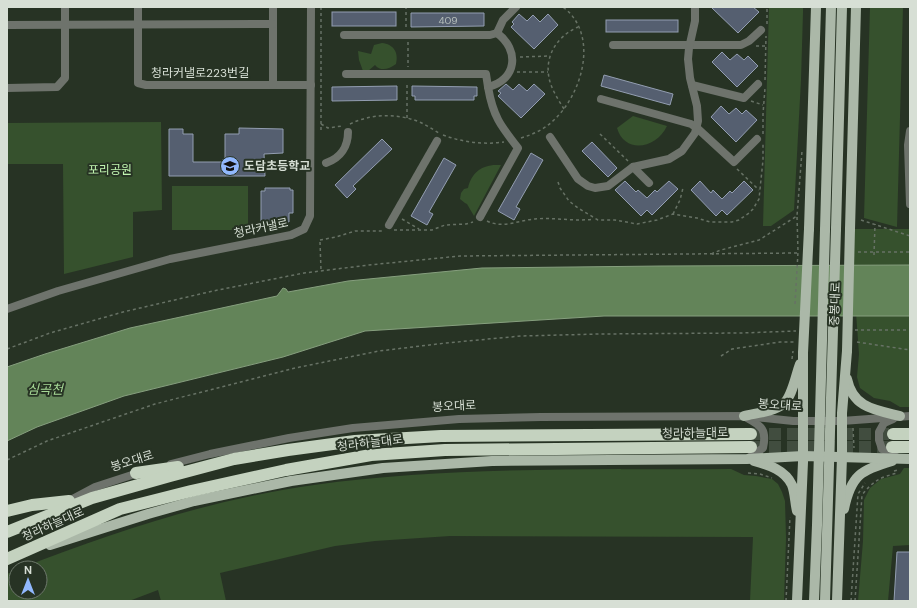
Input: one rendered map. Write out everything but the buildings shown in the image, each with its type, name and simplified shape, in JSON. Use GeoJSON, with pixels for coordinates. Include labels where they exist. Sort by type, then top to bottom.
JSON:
{"type":"FeatureCollection","features":[{"type":"Feature","properties":{"kind":"highway","name":"청라하늘대로"},"geometry":{"type":"LineString","coordinates":[[12,530],[92,498],[234,459],[356,441],[441,436],[751,434]]}},
{"type":"Feature","properties":{"kind":"highway"},"geometry":{"type":"LineString","coordinates":[[893,434],[910,434]]}},
{"type":"Feature","properties":{"kind":"highway","name":"청라하늘대로"},"geometry":{"type":"LineString","coordinates":[[10,558],[120,510],[191,491],[286,470],[371,455],[445,450],[751,447]]}},
{"type":"Feature","properties":{"kind":"highway"},"geometry":{"type":"LineString","coordinates":[[892,447],[910,447]]}},
{"type":"Feature","properties":{"kind":"highway"},"geometry":{"type":"LineString","coordinates":[[136,473],[260,455]]}},
{"type":"Feature","properties":{"kind":"highway"},"geometry":{"type":"LineString","coordinates":[[7,511],[32,505],[69,501]]}},
{"type":"Feature","properties":{"kind":"main road"},"geometry":{"type":"LineString","coordinates":[[797,601],[803,456],[803,352],[809,229],[816,7]]}},
{"type":"Feature","properties":{"kind":"main road","name":"중봉대로"},"geometry":{"type":"LineString","coordinates":[[814,601],[831,7]]}},
{"type":"Feature","properties":{"kind":"main road","name":"중봉대로"},"geometry":{"type":"LineString","coordinates":[[825,601],[842,7]]}},
{"type":"Feature","properties":{"kind":"main road","name":"중봉대로"},"geometry":{"type":"LineString","coordinates":[[837,601],[842,421],[847,351],[856,7]]}},
{"type":"Feature","properties":{"kind":"main road"},"geometry":{"type":"LineString","coordinates":[[847,351],[847,379],[849,389],[856,399],[868,407],[905,416]]}},
{"type":"Feature","properties":{"kind":"main road"},"geometry":{"type":"LineString","coordinates":[[744,416],[768,411],[784,404],[790,394],[803,352]]}},
{"type":"Feature","properties":{"kind":"main road"},"geometry":{"type":"LineString","coordinates":[[10,558],[194,501],[291,481],[383,468],[492,461],[747,459],[803,456],[910,459]]}},
{"type":"Feature","properties":{"kind":"main road"},"geometry":{"type":"LineString","coordinates":[[747,459],[777,469],[792,485],[801,529]]}},
{"type":"Feature","properties":{"kind":"main road"},"geometry":{"type":"LineString","coordinates":[[840,534],[844,507],[854,480],[863,471],[899,459]]}},
{"type":"Feature","properties":{"kind":"street"},"geometry":{"type":"LineString","coordinates":[[7,88],[57,87],[65,78],[65,7]]}},
{"type":"Feature","properties":{"kind":"street"},"geometry":{"type":"LineString","coordinates":[[138,7],[138,24]]}},
{"type":"Feature","properties":{"kind":"street"},"geometry":{"type":"LineString","coordinates":[[273,7],[273,85]]}},
{"type":"Feature","properties":{"kind":"street","name":"청라커낼로"},"geometry":{"type":"LineString","coordinates":[[7,309],[58,291],[170,259],[291,235],[304,229],[310,216],[311,7]]}},
{"type":"Feature","properties":{"kind":"street"},"geometry":{"type":"LineString","coordinates":[[344,35],[490,35],[497,33],[503,20],[516,7]]}},
{"type":"Feature","properties":{"kind":"street"},"geometry":{"type":"LineString","coordinates":[[550,137],[574,174],[583,183],[588,186],[602,188],[608,186],[633,167],[662,162],[675,156],[687,146],[697,128],[697,106],[688,59],[695,21],[695,7]]}},
{"type":"Feature","properties":{"kind":"street"},"geometry":{"type":"LineString","coordinates":[[7,24],[273,24]]}},
{"type":"Feature","properties":{"kind":"street","name":"청라커낼로223번길"},"geometry":{"type":"LineString","coordinates":[[138,24],[138,83],[146,85],[311,84]]}},
{"type":"Feature","properties":{"kind":"street"},"geometry":{"type":"LineString","coordinates":[[613,45],[745,44],[761,30]]}},
{"type":"Feature","properties":{"kind":"street"},"geometry":{"type":"LineString","coordinates":[[488,87],[497,85],[503,81],[511,68],[512,57],[510,48],[506,41],[497,33]]}},
{"type":"Feature","properties":{"kind":"street"},"geometry":{"type":"LineString","coordinates":[[346,74],[486,74],[492,109],[518,148],[480,217]]}},
{"type":"Feature","properties":{"kind":"street"},"geometry":{"type":"LineString","coordinates":[[692,85],[744,98],[758,84]]}},
{"type":"Feature","properties":{"kind":"street"},"geometry":{"type":"LineString","coordinates":[[601,99],[691,124],[734,162],[756,139]]}},
{"type":"Feature","properties":{"kind":"street"},"geometry":{"type":"LineString","coordinates":[[910,131],[908,145],[910,204]]}},
{"type":"Feature","properties":{"kind":"street"},"geometry":{"type":"LineString","coordinates":[[326,163],[335,159],[345,148],[348,140],[348,132]]}},
{"type":"Feature","properties":{"kind":"street"},"geometry":{"type":"LineString","coordinates":[[389,229],[395,215],[437,140]]}},
{"type":"Feature","properties":{"kind":"street"},"geometry":{"type":"LineString","coordinates":[[633,167],[649,183]]}},
{"type":"Feature","properties":{"kind":"street"},"geometry":{"type":"LineString","coordinates":[[744,416],[761,425],[765,441],[763,448],[747,459]]}},
{"type":"Feature","properties":{"kind":"street","name":"봉오대로"},"geometry":{"type":"LineString","coordinates":[[12,530],[95,487],[136,473],[210,454],[288,438],[352,428],[459,419],[541,417],[744,416],[803,421],[842,421],[905,416]]}},
{"type":"Feature","properties":{"kind":"street"},"geometry":{"type":"LineString","coordinates":[[899,459],[882,449],[879,440],[879,432],[884,423],[905,416]]}},
{"type":"Feature","properties":{"kind":"path"},"geometry":{"type":"LineString","coordinates":[[321,7],[321,133]]}},
{"type":"Feature","properties":{"kind":"path"},"geometry":{"type":"LineString","coordinates":[[406,7],[406,35]]}},
{"type":"Feature","properties":{"kind":"path"},"geometry":{"type":"LineString","coordinates":[[564,109],[551,86],[548,72],[550,56],[559,40],[569,30],[578,27]]}},
{"type":"Feature","properties":{"kind":"path"},"geometry":{"type":"LineString","coordinates":[[512,57],[550,56]]}},
{"type":"Feature","properties":{"kind":"path"},"geometry":{"type":"LineString","coordinates":[[509,72],[548,72]]}},
{"type":"Feature","properties":{"kind":"path"},"geometry":{"type":"LineString","coordinates":[[744,98],[764,105]]}},
{"type":"Feature","properties":{"kind":"path"},"geometry":{"type":"LineString","coordinates":[[600,134],[633,167]]}},
{"type":"Feature","properties":{"kind":"path"},"geometry":{"type":"LineString","coordinates":[[734,162],[737,168],[760,190]]}},
{"type":"Feature","properties":{"kind":"path"},"geometry":{"type":"LineString","coordinates":[[558,182],[560,188],[569,201],[594,218],[598,220],[615,220],[637,224],[665,218],[673,214],[680,200],[683,188]]}},
{"type":"Feature","properties":{"kind":"path"},"geometry":{"type":"LineString","coordinates":[[395,215],[421,230]]}},
{"type":"Feature","properties":{"kind":"path"},"geometry":{"type":"LineString","coordinates":[[713,254],[721,250],[759,240],[798,216],[795,307]]}},
{"type":"Feature","properties":{"kind":"path"},"geometry":{"type":"LineString","coordinates":[[322,270],[320,241],[355,231],[389,229],[432,230],[445,225],[466,224],[480,217],[493,224],[519,223],[534,219],[585,220],[594,218]]}},
{"type":"Feature","properties":{"kind":"path"},"geometry":{"type":"LineString","coordinates":[[861,220],[910,236]]}},
{"type":"Feature","properties":{"kind":"path"},"geometry":{"type":"LineString","coordinates":[[874,254],[875,224]]}},
{"type":"Feature","properties":{"kind":"path"},"geometry":{"type":"LineString","coordinates":[[852,252],[874,254],[910,252]]}},
{"type":"Feature","properties":{"kind":"path"},"geometry":{"type":"LineString","coordinates":[[7,349],[50,333],[123,312],[234,286],[322,270],[460,256],[800,253]]}},
{"type":"Feature","properties":{"kind":"path"},"geometry":{"type":"LineString","coordinates":[[792,360],[794,330]]}},
{"type":"Feature","properties":{"kind":"path"},"geometry":{"type":"LineString","coordinates":[[853,330],[910,330]]}},
{"type":"Feature","properties":{"kind":"path"},"geometry":{"type":"LineString","coordinates":[[7,460],[47,441],[155,404],[295,368],[379,351],[521,336],[801,331]]}},
{"type":"Feature","properties":{"kind":"path"},"geometry":{"type":"LineString","coordinates":[[721,356],[732,349],[780,342],[798,342]]}},
{"type":"Feature","properties":{"kind":"path"},"geometry":{"type":"LineString","coordinates":[[854,428],[854,454]]}},
{"type":"Feature","properties":{"kind":"path"},"geometry":{"type":"LineString","coordinates":[[748,473],[760,474],[775,479]]}},
{"type":"Feature","properties":{"kind":"path"},"geometry":{"type":"LineString","coordinates":[[855,601],[862,495],[871,484],[882,476],[898,473]]}},
{"type":"Feature","properties":{"kind":"path"},"geometry":{"type":"LineString","coordinates":[[851,601],[858,494],[866,482],[868,488]]}},
{"type":"Feature","properties":{"kind":"path"},"geometry":{"type":"LineString","coordinates":[[786,601],[790,511]]}},
{"type":"Feature","properties":{"kind":"green space"},"geometry":{"type":"Polygon","coordinates":[[[769,7],[803,7],[803,12],[794,210],[771,226],[763,226],[769,7]]]}},
{"type":"Feature","properties":{"kind":"green space"},"geometry":{"type":"Polygon","coordinates":[[[870,7],[903,7],[897,227],[864,218],[870,7]]]}},
{"type":"Feature","properties":{"kind":"green space"},"geometry":{"type":"Polygon","coordinates":[[[382,43],[389,45],[396,52],[396,64],[385,69],[375,65],[368,71],[363,71],[359,60],[358,51],[371,54],[374,45],[382,43]]]}},
{"type":"Feature","properties":{"kind":"green space"},"geometry":{"type":"Polygon","coordinates":[[[633,116],[667,126],[662,134],[656,139],[649,143],[634,145],[621,137],[617,128],[633,116]]]}},
{"type":"Feature","properties":{"kind":"green space","name":"포리공원"},"geometry":{"type":"Polygon","coordinates":[[[161,122],[162,210],[133,212],[133,257],[64,274],[63,164],[7,164],[7,123],[161,122]]]}},
{"type":"Feature","properties":{"kind":"green space"},"geometry":{"type":"Polygon","coordinates":[[[491,165],[501,165],[474,216],[467,204],[460,199],[461,193],[464,189],[468,188],[469,183],[478,171],[491,165]]]}},
{"type":"Feature","properties":{"kind":"green space"},"geometry":{"type":"Polygon","coordinates":[[[172,186],[248,186],[248,230],[172,230],[172,186]]]}},
{"type":"Feature","properties":{"kind":"green space"},"geometry":{"type":"Polygon","coordinates":[[[850,229],[910,229],[910,407],[900,407],[890,401],[874,398],[860,388],[857,377],[859,354],[850,229]]]}},
{"type":"Feature","properties":{"kind":"green space"},"geometry":{"type":"Polygon","coordinates":[[[904,468],[910,468],[910,545],[893,546],[888,601],[858,601],[863,541],[864,500],[870,488],[881,479],[900,474],[904,468]]]}},
{"type":"Feature","properties":{"kind":"green space"},"geometry":{"type":"Polygon","coordinates":[[[575,469],[731,469],[744,475],[772,479],[778,484],[785,501],[786,538],[784,601],[750,601],[753,537],[450,536],[375,541],[335,546],[220,573],[226,601],[161,601],[158,590],[129,601],[7,601],[8,574],[8,600],[48,600],[48,560],[42,560],[129,529],[239,499],[276,491],[365,479],[470,472],[575,469]]]}},
{"type":"Feature","properties":{"kind":"water","name":"심곡천"},"geometry":{"type":"Polygon","coordinates":[[[910,265],[910,316],[604,316],[365,331],[283,357],[124,396],[37,427],[7,441],[7,367],[130,328],[277,296],[283,288],[288,292],[348,281],[482,268],[910,265]]]}},
{"type":"Feature","properties":{"kind":"tunnel"},"geometry":{"type":"LineString","coordinates":[[751,434],[893,434]]}},
{"type":"Feature","properties":{"kind":"tunnel"},"geometry":{"type":"LineString","coordinates":[[751,447],[892,447]]}},
{"type":"Feature","properties":{"kind":"place","name":"도담초등학교"},"geometry":{"type":"Point","coordinates":[230,166]}}]}
